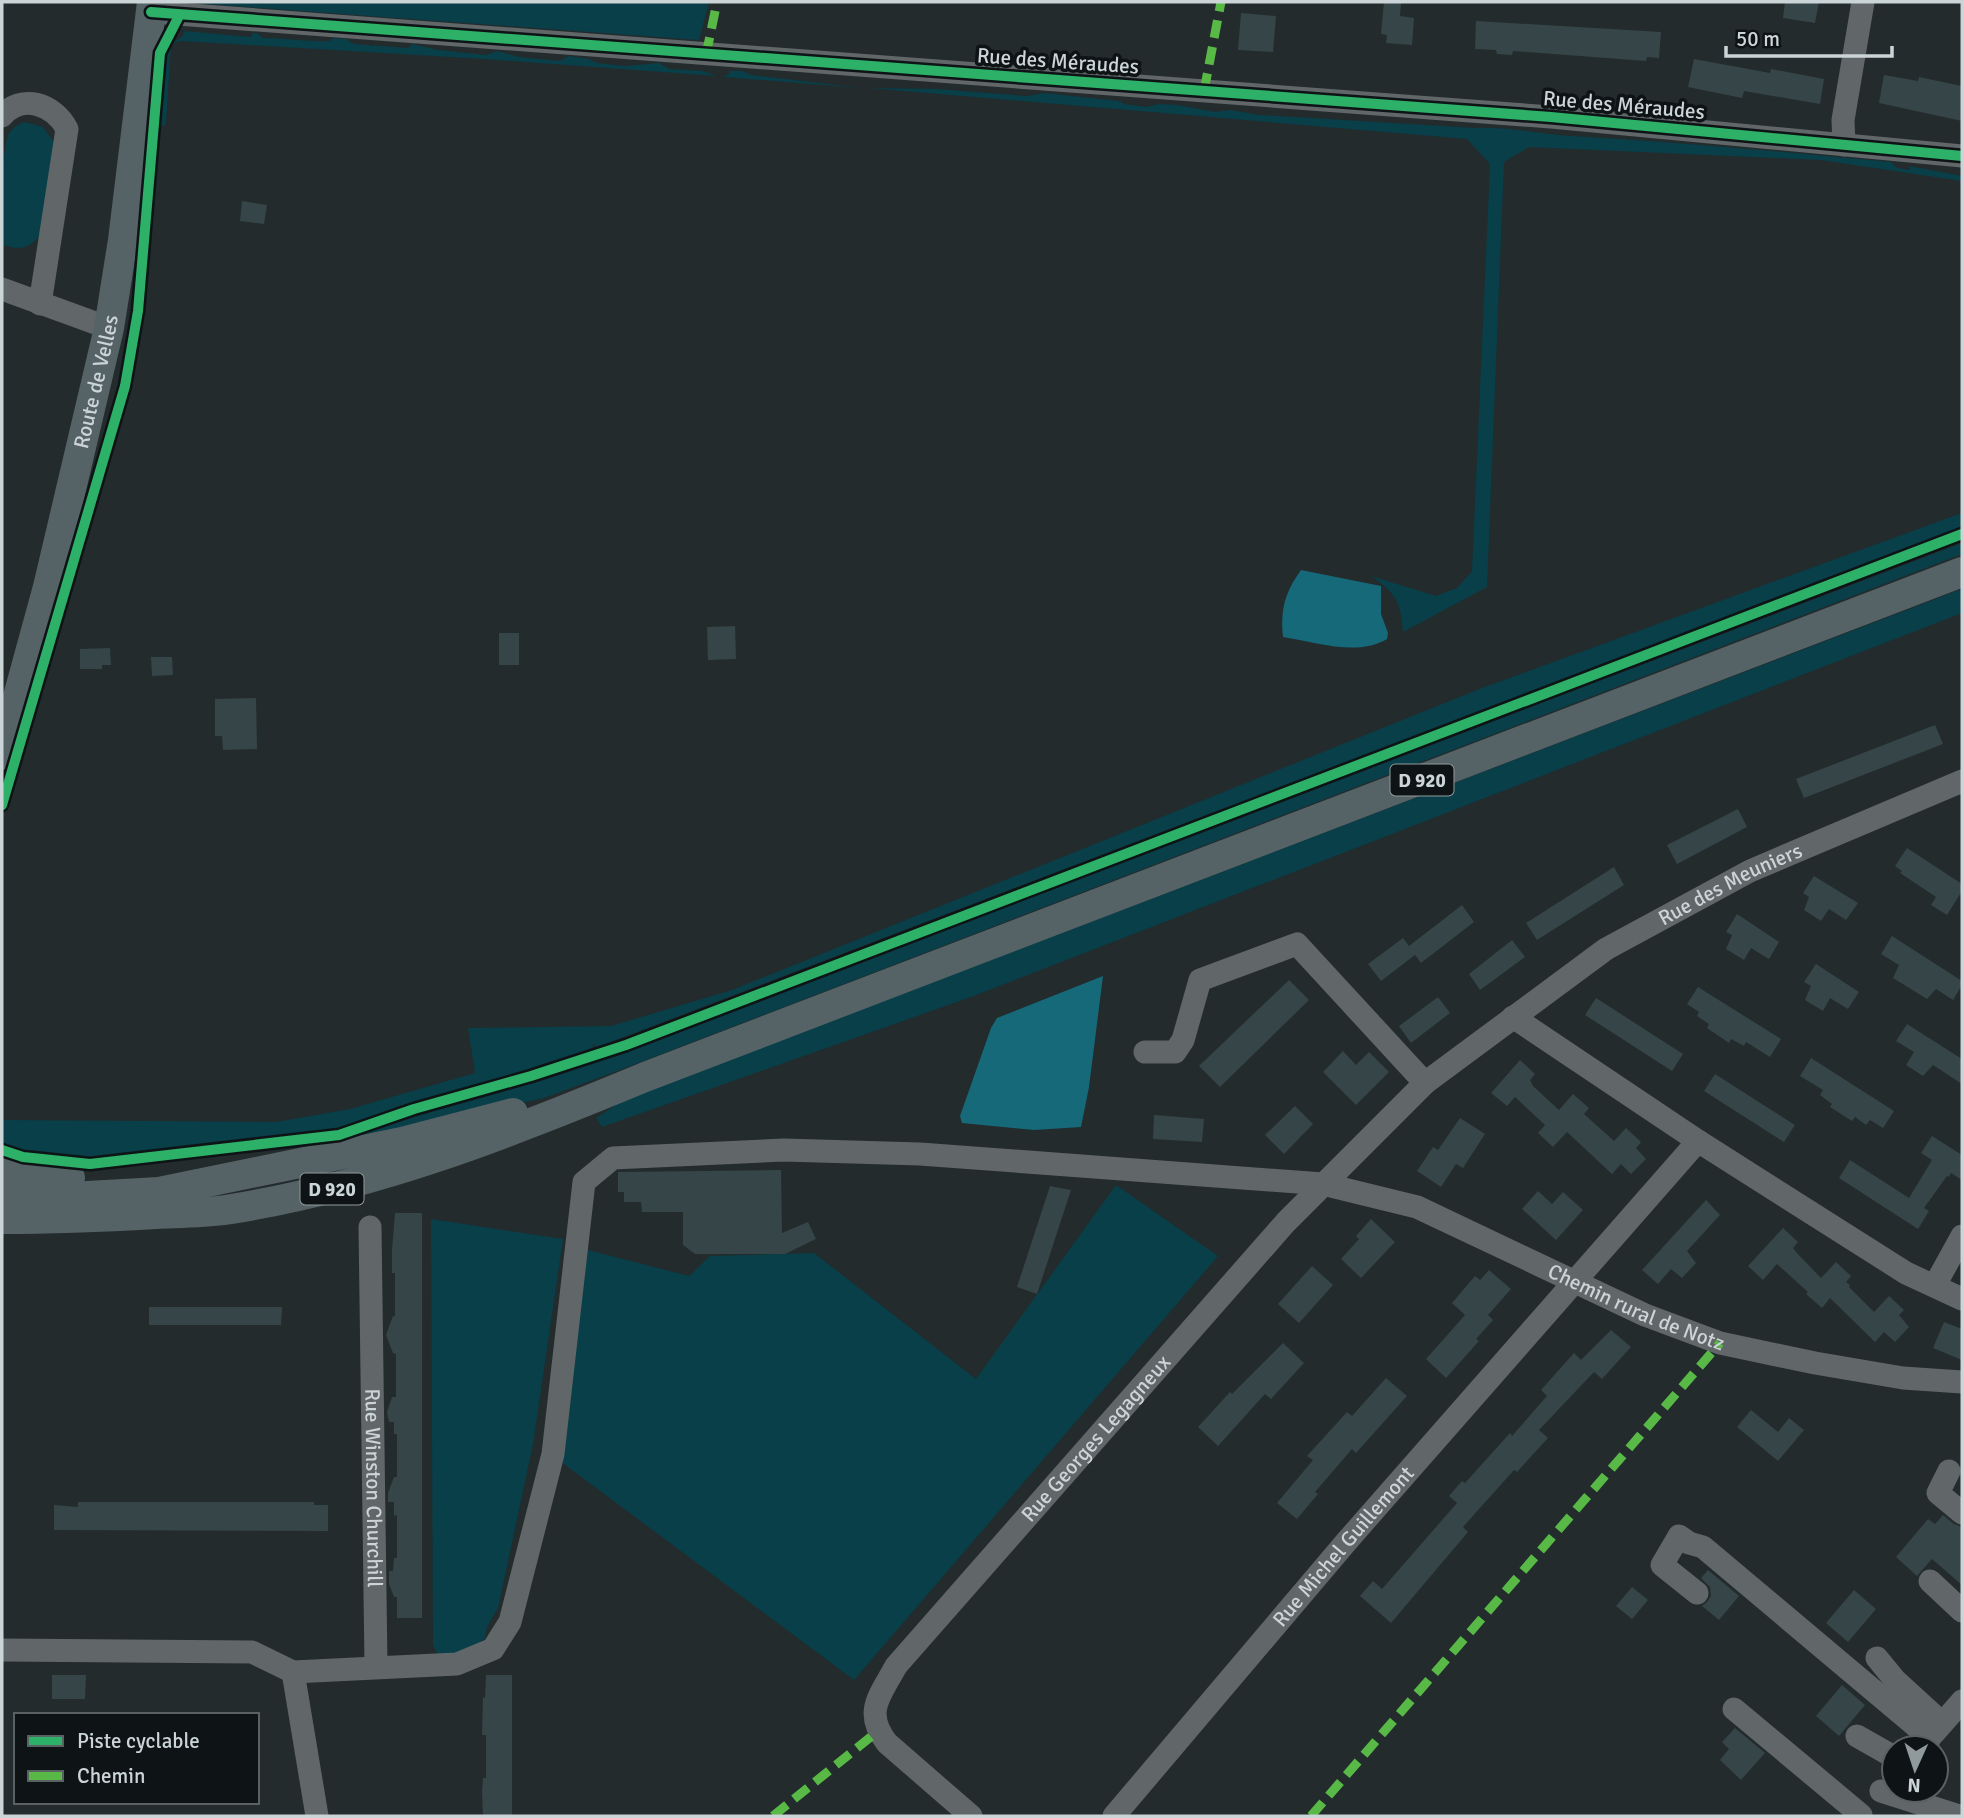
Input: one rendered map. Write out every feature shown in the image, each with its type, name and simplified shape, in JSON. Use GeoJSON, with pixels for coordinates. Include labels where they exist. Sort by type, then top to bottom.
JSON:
{"type":"FeatureCollection","features":[{"type":"Feature","properties":{"kind":"main road","name":"Route de Velles"},"geometry":{"type":"LineString","coordinates":[[2,755],[48,587],[109,328],[123,240],[151,7]]}},
{"type":"Feature","properties":{"kind":"main road","name":"D 920"},"geometry":{"type":"LineString","coordinates":[[2,1219],[67,1219],[222,1210],[325,1191],[460,1151],[645,1077],[1962,572]]}},
{"type":"Feature","properties":{"kind":"main road","name":"D 920"},"geometry":{"type":"LineString","coordinates":[[2,1191],[52,1198],[159,1192],[402,1142],[645,1077]]}},
{"type":"Feature","properties":{"kind":"main road","name":"D 920"},"geometry":{"type":"LineString","coordinates":[[2,1169],[51,1178],[107,1180],[287,1166]]}},
{"type":"Feature","properties":{"kind":"street"},"geometry":{"type":"LineString","coordinates":[[1844,145],[1843,120],[1863,2]]}},
{"type":"Feature","properties":{"kind":"street","name":"Rue des Méraudes"},"geometry":{"type":"LineString","coordinates":[[151,7],[1551,117],[1962,156]]}},
{"type":"Feature","properties":{"kind":"street"},"geometry":{"type":"LineString","coordinates":[[2,116],[15,105],[30,103],[48,107],[61,118],[67,129],[40,304]]}},
{"type":"Feature","properties":{"kind":"street"},"geometry":{"type":"LineString","coordinates":[[2,289],[109,328]]}},
{"type":"Feature","properties":{"kind":"street","name":"Rue des Meuniers"},"geometry":{"type":"LineString","coordinates":[[1425,1083],[1606,949],[1750,871],[1962,781]]}},
{"type":"Feature","properties":{"kind":"street"},"geometry":{"type":"LineString","coordinates":[[1145,1052],[1175,1052],[1183,1041],[1200,980],[1297,944],[1425,1083]]}},
{"type":"Feature","properties":{"kind":"street"},"geometry":{"type":"LineString","coordinates":[[1513,1017],[1698,1141],[1906,1273],[1962,1299]]}},
{"type":"Feature","properties":{"kind":"street","name":"Rue Georges Legagneux"},"geometry":{"type":"LineString","coordinates":[[966,1812],[887,1743],[878,1731],[874,1707],[896,1666],[1286,1222],[1425,1083]]}},
{"type":"Feature","properties":{"kind":"street"},"geometry":{"type":"LineString","coordinates":[[1575,1281],[1698,1141]]}},
{"type":"Feature","properties":{"kind":"street","name":"Chemin rural de Notz"},"geometry":{"type":"LineString","coordinates":[[376,1666],[457,1664],[493,1648],[510,1622],[553,1454],[584,1182],[613,1158],[784,1150],[919,1154],[1323,1184],[1417,1208],[1645,1315],[1720,1343],[1903,1378],[1962,1382]]}},
{"type":"Feature","properties":{"kind":"street","name":"Rue Winston Churchill"},"geometry":{"type":"LineString","coordinates":[[370,1227],[376,1666]]}},
{"type":"Feature","properties":{"kind":"street"},"geometry":{"type":"LineString","coordinates":[[1935,1285],[1962,1236]]}},
{"type":"Feature","properties":{"kind":"street","name":"Rue Michel Guillemont"},"geometry":{"type":"LineString","coordinates":[[1114,1816],[1347,1541],[1575,1281]]}},
{"type":"Feature","properties":{"kind":"street"},"geometry":{"type":"LineString","coordinates":[[1949,1471],[1938,1493],[1962,1513]]}},
{"type":"Feature","properties":{"kind":"street"},"geometry":{"type":"LineString","coordinates":[[1697,1592],[1662,1565],[1679,1536],[1689,1543],[1703,1547],[1945,1724]]}},
{"type":"Feature","properties":{"kind":"street"},"geometry":{"type":"LineString","coordinates":[[1930,1581],[1962,1611]]}},
{"type":"Feature","properties":{"kind":"street"},"geometry":{"type":"LineString","coordinates":[[2,1650],[251,1652],[293,1672],[376,1666]]}},
{"type":"Feature","properties":{"kind":"street"},"geometry":{"type":"LineString","coordinates":[[1877,1658],[1895,1681],[1945,1724]]}},
{"type":"Feature","properties":{"kind":"street"},"geometry":{"type":"LineString","coordinates":[[293,1672],[317,1816]]}},
{"type":"Feature","properties":{"kind":"street"},"geometry":{"type":"LineString","coordinates":[[1734,1709],[1860,1816],[1880,1792]]}},
{"type":"Feature","properties":{"kind":"street"},"geometry":{"type":"LineString","coordinates":[[1857,1736],[1880,1749]]}},
{"type":"Feature","properties":{"kind":"street"},"geometry":{"type":"LineString","coordinates":[[1932,1804],[1959,1816]]}},
{"type":"Feature","properties":{"kind":"shaded area"},"geometry":{"type":"Polygon","coordinates":[[[178,2],[709,2],[699,40],[178,2]]]}},
{"type":"Feature","properties":{"kind":"shaded area"},"geometry":{"type":"Polygon","coordinates":[[[184,31],[251,37],[253,33],[257,33],[263,38],[330,41],[333,38],[346,39],[354,44],[408,48],[412,44],[439,50],[486,55],[497,51],[519,57],[560,61],[569,56],[624,66],[659,63],[669,69],[703,71],[717,76],[181,41],[171,44],[183,36],[184,31]]]}},
{"type":"Feature","properties":{"kind":"shaded area"},"geometry":{"type":"Polygon","coordinates":[[[171,44],[166,124],[159,128],[164,54],[171,44]]]}},
{"type":"Feature","properties":{"kind":"shaded area"},"geometry":{"type":"Polygon","coordinates":[[[729,71],[861,88],[723,77],[729,74],[729,71]]]}},
{"type":"Feature","properties":{"kind":"shaded area"},"geometry":{"type":"Polygon","coordinates":[[[869,88],[937,89],[1027,96],[1044,93],[1119,101],[1147,107],[1158,104],[1178,105],[1215,112],[1230,110],[1260,115],[1498,128],[1651,141],[1891,162],[1897,168],[1910,170],[1909,166],[1962,176],[1962,181],[1820,160],[1529,147],[1504,162],[1487,587],[1403,632],[1401,613],[1395,599],[1371,576],[1436,596],[1457,588],[1472,571],[1490,164],[1467,139],[869,88]]]}},
{"type":"Feature","properties":{"kind":"shaded area"},"geometry":{"type":"Polygon","coordinates":[[[25,122],[43,127],[54,142],[40,235],[28,246],[13,248],[2,244],[5,146],[11,130],[25,122]]]}},
{"type":"Feature","properties":{"kind":"shaded area"},"geometry":{"type":"Polygon","coordinates":[[[1962,513],[1962,527],[595,1048],[594,1044],[592,1049],[546,1065],[399,1106],[339,1129],[300,1137],[72,1159],[44,1157],[2,1144],[2,1120],[276,1122],[350,1109],[475,1073],[468,1028],[611,1026],[732,990],[1482,688],[1962,513]]]}},
{"type":"Feature","properties":{"kind":"shaded area"},"geometry":{"type":"Polygon","coordinates":[[[1962,543],[1962,554],[620,1070],[544,1098],[346,1143],[357,1135],[639,1046],[1962,543]]]}},
{"type":"Feature","properties":{"kind":"shaded area"},"geometry":{"type":"Polygon","coordinates":[[[1301,570],[1381,586],[1381,614],[1388,633],[1387,639],[1363,647],[1350,648],[1283,637],[1285,602],[1301,570]]]}},
{"type":"Feature","properties":{"kind":"shaded area"},"geometry":{"type":"Polygon","coordinates":[[[1962,589],[1962,613],[971,997],[602,1127],[596,1118],[622,1101],[1962,589]]]}},
{"type":"Feature","properties":{"kind":"shaded area"},"geometry":{"type":"Polygon","coordinates":[[[1103,976],[1089,1087],[1081,1127],[1034,1130],[962,1123],[960,1116],[997,1018],[1103,976]]]}},
{"type":"Feature","properties":{"kind":"shaded area"},"geometry":{"type":"Polygon","coordinates":[[[1116,1185],[1218,1256],[854,1680],[560,1461],[584,1249],[689,1276],[710,1256],[814,1253],[976,1379],[1116,1185]]]}},
{"type":"Feature","properties":{"kind":"shaded area"},"geometry":{"type":"Polygon","coordinates":[[[431,1219],[563,1239],[533,1444],[498,1608],[487,1627],[485,1638],[469,1652],[439,1658],[433,1645],[431,1219]]]}},
{"type":"Feature","properties":{"kind":"building"},"geometry":{"type":"Polygon","coordinates":[[[1384,2],[1401,3],[1400,16],[1414,18],[1412,45],[1386,43],[1387,35],[1381,34],[1384,2]]]}},
{"type":"Feature","properties":{"kind":"building"},"geometry":{"type":"Polygon","coordinates":[[[1785,2],[1819,2],[1815,23],[1783,18],[1785,2]]]}},
{"type":"Feature","properties":{"kind":"building"},"geometry":{"type":"Polygon","coordinates":[[[1241,13],[1276,16],[1273,52],[1238,50],[1241,13]]]}},
{"type":"Feature","properties":{"kind":"building"},"geometry":{"type":"Polygon","coordinates":[[[1476,21],[1661,32],[1659,58],[1647,57],[1646,61],[1513,51],[1512,55],[1497,54],[1496,50],[1475,49],[1476,21]]]}},
{"type":"Feature","properties":{"kind":"building"},"geometry":{"type":"Polygon","coordinates":[[[1694,59],[1770,73],[1771,69],[1824,79],[1820,104],[1744,91],[1742,98],[1688,87],[1694,59]]]}},
{"type":"Feature","properties":{"kind":"building"},"geometry":{"type":"Polygon","coordinates":[[[1884,75],[1918,81],[1919,77],[1962,86],[1962,121],[1879,103],[1884,75]]]}},
{"type":"Feature","properties":{"kind":"building"},"geometry":{"type":"Polygon","coordinates":[[[242,201],[267,205],[264,224],[240,221],[242,201]]]}},
{"type":"Feature","properties":{"kind":"building"},"geometry":{"type":"Polygon","coordinates":[[[735,626],[736,659],[708,660],[707,627],[735,626]]]}},
{"type":"Feature","properties":{"kind":"building"},"geometry":{"type":"Polygon","coordinates":[[[499,633],[519,633],[519,665],[499,665],[499,633]]]}},
{"type":"Feature","properties":{"kind":"building"},"geometry":{"type":"Polygon","coordinates":[[[110,648],[111,665],[102,665],[102,669],[80,669],[80,649],[110,648]]]}},
{"type":"Feature","properties":{"kind":"building"},"geometry":{"type":"Polygon","coordinates":[[[151,657],[172,657],[173,675],[152,676],[151,657]]]}},
{"type":"Feature","properties":{"kind":"building"},"geometry":{"type":"Polygon","coordinates":[[[256,698],[257,749],[223,750],[222,736],[215,736],[215,699],[256,698]]]}},
{"type":"Feature","properties":{"kind":"building"},"geometry":{"type":"Polygon","coordinates":[[[1935,725],[1943,744],[1804,798],[1796,779],[1935,725]]]}},
{"type":"Feature","properties":{"kind":"building"},"geometry":{"type":"Polygon","coordinates":[[[1738,809],[1747,827],[1677,864],[1667,845],[1738,809]]]}},
{"type":"Feature","properties":{"kind":"building"},"geometry":{"type":"Polygon","coordinates":[[[1907,848],[1962,884],[1962,891],[1947,915],[1931,905],[1936,897],[1900,873],[1902,871],[1895,866],[1907,848]]]}},
{"type":"Feature","properties":{"kind":"building"},"geometry":{"type":"Polygon","coordinates":[[[1614,867],[1624,885],[1537,940],[1526,923],[1614,867]]]}},
{"type":"Feature","properties":{"kind":"building"},"geometry":{"type":"Polygon","coordinates":[[[1814,876],[1858,903],[1846,920],[1829,909],[1821,921],[1804,910],[1809,897],[1803,893],[1814,876]]]}},
{"type":"Feature","properties":{"kind":"building"},"geometry":{"type":"Polygon","coordinates":[[[1462,905],[1474,922],[1421,963],[1415,955],[1381,981],[1368,964],[1403,938],[1409,946],[1462,905]]]}},
{"type":"Feature","properties":{"kind":"building"},"geometry":{"type":"Polygon","coordinates":[[[1737,914],[1779,942],[1769,959],[1751,948],[1744,960],[1726,949],[1732,935],[1726,932],[1737,914]]]}},
{"type":"Feature","properties":{"kind":"building"},"geometry":{"type":"Polygon","coordinates":[[[1892,936],[1962,981],[1953,1000],[1936,989],[1927,999],[1893,978],[1899,965],[1881,954],[1892,936]]]}},
{"type":"Feature","properties":{"kind":"building"},"geometry":{"type":"Polygon","coordinates":[[[1512,940],[1525,957],[1480,990],[1469,974],[1512,940]]]}},
{"type":"Feature","properties":{"kind":"building"},"geometry":{"type":"Polygon","coordinates":[[[1816,964],[1859,992],[1848,1009],[1830,998],[1823,1011],[1805,1000],[1811,986],[1804,982],[1816,964]]]}},
{"type":"Feature","properties":{"kind":"building"},"geometry":{"type":"Polygon","coordinates":[[[1289,980],[1309,1000],[1220,1087],[1199,1066],[1289,980]]]}},
{"type":"Feature","properties":{"kind":"building"},"geometry":{"type":"Polygon","coordinates":[[[1698,987],[1781,1039],[1770,1057],[1746,1042],[1744,1046],[1731,1039],[1729,1043],[1707,1028],[1709,1024],[1697,1016],[1699,1012],[1687,1004],[1698,987]]]}},
{"type":"Feature","properties":{"kind":"building"},"geometry":{"type":"Polygon","coordinates":[[[1438,997],[1450,1013],[1411,1043],[1399,1026],[1438,997]]]}},
{"type":"Feature","properties":{"kind":"building"},"geometry":{"type":"Polygon","coordinates":[[[1596,998],[1683,1054],[1672,1071],[1585,1015],[1596,998]]]}},
{"type":"Feature","properties":{"kind":"building"},"geometry":{"type":"Polygon","coordinates":[[[1907,1024],[1962,1059],[1962,1084],[1933,1065],[1923,1076],[1906,1065],[1914,1052],[1896,1041],[1907,1024]]]}},
{"type":"Feature","properties":{"kind":"building"},"geometry":{"type":"Polygon","coordinates":[[[1343,1051],[1356,1065],[1369,1052],[1389,1072],[1356,1105],[1323,1072],[1343,1051]]]}},
{"type":"Feature","properties":{"kind":"building"},"geometry":{"type":"Polygon","coordinates":[[[1811,1058],[1894,1111],[1883,1128],[1870,1120],[1866,1125],[1855,1117],[1852,1121],[1830,1107],[1832,1104],[1820,1095],[1823,1090],[1800,1076],[1811,1058]]]}},
{"type":"Feature","properties":{"kind":"building"},"geometry":{"type":"Polygon","coordinates":[[[1520,1060],[1535,1074],[1530,1080],[1533,1086],[1559,1110],[1573,1094],[1589,1108],[1584,1114],[1614,1141],[1626,1128],[1641,1142],[1636,1148],[1646,1159],[1631,1174],[1621,1164],[1612,1174],[1567,1132],[1553,1147],[1538,1133],[1545,1125],[1515,1097],[1507,1106],[1491,1093],[1520,1060]]]}},
{"type":"Feature","properties":{"kind":"building"},"geometry":{"type":"Polygon","coordinates":[[[1715,1074],[1795,1125],[1784,1142],[1704,1091],[1715,1074]]]}},
{"type":"Feature","properties":{"kind":"building"},"geometry":{"type":"Polygon","coordinates":[[[1295,1106],[1313,1124],[1284,1154],[1265,1135],[1295,1106]]]}},
{"type":"Feature","properties":{"kind":"building"},"geometry":{"type":"Polygon","coordinates":[[[1154,1115],[1204,1119],[1202,1142],[1153,1139],[1154,1115]]]}},
{"type":"Feature","properties":{"kind":"building"},"geometry":{"type":"Polygon","coordinates":[[[1460,1118],[1485,1134],[1463,1168],[1456,1164],[1441,1187],[1417,1171],[1433,1147],[1438,1150],[1460,1118]]]}},
{"type":"Feature","properties":{"kind":"building"},"geometry":{"type":"Polygon","coordinates":[[[1932,1136],[1962,1155],[1962,1180],[1951,1173],[1947,1176],[1924,1208],[1929,1211],[1918,1229],[1839,1178],[1850,1160],[1909,1198],[1932,1160],[1921,1153],[1932,1136]]]}},
{"type":"Feature","properties":{"kind":"building"},"geometry":{"type":"Polygon","coordinates":[[[781,1170],[782,1233],[808,1222],[816,1239],[785,1254],[695,1254],[683,1245],[683,1212],[642,1212],[641,1202],[624,1202],[624,1192],[618,1192],[618,1172],[781,1170]]]}},
{"type":"Feature","properties":{"kind":"building"},"geometry":{"type":"Polygon","coordinates":[[[1050,1186],[1071,1190],[1037,1294],[1017,1287],[1050,1186]]]}},
{"type":"Feature","properties":{"kind":"building"},"geometry":{"type":"Polygon","coordinates":[[[1538,1191],[1552,1204],[1563,1192],[1583,1210],[1556,1240],[1522,1209],[1538,1191]]]}},
{"type":"Feature","properties":{"kind":"building"},"geometry":{"type":"Polygon","coordinates":[[[1706,1200],[1720,1215],[1687,1251],[1696,1263],[1682,1278],[1671,1269],[1658,1284],[1642,1270],[1706,1200]]]}},
{"type":"Feature","properties":{"kind":"building"},"geometry":{"type":"Polygon","coordinates":[[[395,1213],[422,1213],[422,1618],[397,1618],[397,1597],[394,1597],[389,1584],[389,1571],[393,1571],[394,1558],[397,1558],[397,1515],[394,1516],[394,1502],[388,1502],[388,1493],[394,1477],[397,1477],[397,1434],[394,1434],[394,1422],[389,1422],[387,1412],[392,1397],[396,1397],[396,1354],[393,1353],[386,1335],[395,1316],[392,1250],[395,1213]]]}},
{"type":"Feature","properties":{"kind":"building"},"geometry":{"type":"Polygon","coordinates":[[[1371,1219],[1395,1242],[1361,1278],[1341,1259],[1359,1239],[1356,1236],[1371,1219]]]}},
{"type":"Feature","properties":{"kind":"building"},"geometry":{"type":"Polygon","coordinates":[[[1783,1228],[1798,1242],[1793,1248],[1796,1252],[1821,1278],[1836,1262],[1851,1276],[1846,1282],[1849,1287],[1874,1312],[1889,1296],[1904,1310],[1899,1315],[1909,1327],[1895,1342],[1884,1332],[1875,1342],[1830,1298],[1822,1308],[1777,1264],[1763,1280],[1748,1266],[1783,1228]]]}},
{"type":"Feature","properties":{"kind":"building"},"geometry":{"type":"Polygon","coordinates":[[[1312,1266],[1333,1285],[1299,1323],[1278,1304],[1312,1266]]]}},
{"type":"Feature","properties":{"kind":"building"},"geometry":{"type":"Polygon","coordinates":[[[1489,1270],[1511,1289],[1488,1315],[1493,1320],[1476,1339],[1479,1341],[1446,1378],[1426,1359],[1465,1315],[1452,1303],[1475,1276],[1480,1280],[1489,1270]]]}},
{"type":"Feature","properties":{"kind":"building"},"geometry":{"type":"Polygon","coordinates":[[[149,1307],[282,1307],[281,1325],[149,1325],[149,1307]]]}},
{"type":"Feature","properties":{"kind":"building"},"geometry":{"type":"Polygon","coordinates":[[[1944,1322],[1962,1329],[1962,1360],[1933,1348],[1944,1322]]]}},
{"type":"Feature","properties":{"kind":"building"},"geometry":{"type":"Polygon","coordinates":[[[1611,1330],[1631,1347],[1602,1379],[1594,1372],[1539,1430],[1548,1438],[1517,1472],[1514,1470],[1463,1527],[1468,1532],[1391,1623],[1360,1596],[1373,1581],[1382,1589],[1457,1503],[1449,1496],[1462,1481],[1465,1483],[1510,1433],[1512,1436],[1547,1396],[1541,1390],[1574,1353],[1581,1360],[1611,1330]]]}},
{"type":"Feature","properties":{"kind":"building"},"geometry":{"type":"Polygon","coordinates":[[[1283,1343],[1304,1363],[1271,1399],[1265,1394],[1218,1446],[1198,1427],[1230,1392],[1232,1394],[1283,1343]]]}},
{"type":"Feature","properties":{"kind":"building"},"geometry":{"type":"Polygon","coordinates":[[[1386,1378],[1407,1396],[1356,1453],[1352,1449],[1315,1492],[1318,1494],[1297,1519],[1277,1503],[1313,1460],[1307,1456],[1347,1412],[1352,1416],[1386,1378]]]}},
{"type":"Feature","properties":{"kind":"building"},"geometry":{"type":"Polygon","coordinates":[[[1751,1410],[1778,1432],[1789,1418],[1804,1430],[1778,1461],[1737,1427],[1751,1410]]]}},
{"type":"Feature","properties":{"kind":"building"},"geometry":{"type":"Polygon","coordinates":[[[78,1502],[314,1502],[314,1505],[328,1505],[328,1531],[54,1530],[54,1505],[78,1507],[78,1502]]]}},
{"type":"Feature","properties":{"kind":"building"},"geometry":{"type":"Polygon","coordinates":[[[1943,1515],[1962,1527],[1962,1585],[1932,1559],[1917,1576],[1896,1557],[1928,1519],[1935,1524],[1943,1515]]]}},
{"type":"Feature","properties":{"kind":"building"},"geometry":{"type":"Polygon","coordinates":[[[1708,1570],[1739,1596],[1719,1620],[1702,1606],[1711,1596],[1710,1587],[1701,1578],[1708,1570]]]}},
{"type":"Feature","properties":{"kind":"building"},"geometry":{"type":"Polygon","coordinates":[[[1632,1587],[1648,1600],[1632,1619],[1616,1606],[1632,1587]]]}},
{"type":"Feature","properties":{"kind":"building"},"geometry":{"type":"Polygon","coordinates":[[[1854,1590],[1876,1609],[1848,1642],[1826,1623],[1854,1590]]]}},
{"type":"Feature","properties":{"kind":"building"},"geometry":{"type":"Polygon","coordinates":[[[52,1675],[86,1675],[85,1699],[52,1699],[52,1675]]]}},
{"type":"Feature","properties":{"kind":"building"},"geometry":{"type":"Polygon","coordinates":[[[486,1675],[512,1675],[512,1816],[483,1816],[486,1735],[482,1735],[486,1675]]]}},
{"type":"Feature","properties":{"kind":"building"},"geometry":{"type":"Polygon","coordinates":[[[1842,1685],[1865,1705],[1839,1736],[1816,1716],[1842,1685]]]}},
{"type":"Feature","properties":{"kind":"building"},"geometry":{"type":"Polygon","coordinates":[[[1735,1728],[1765,1753],[1741,1780],[1720,1760],[1729,1749],[1722,1742],[1735,1728]]]}},
{"type":"Feature","properties":{"kind":"marked path"},"geometry":{"type":"LineString","coordinates":[[706,55],[717,2]]}},
{"type":"Feature","properties":{"kind":"marked path"},"geometry":{"type":"LineString","coordinates":[[1204,91],[1221,2]]}},
{"type":"Feature","properties":{"kind":"marked path"},"geometry":{"type":"LineString","coordinates":[[1311,1816],[1720,1343]]}},
{"type":"Feature","properties":{"kind":"marked path"},"geometry":{"type":"LineString","coordinates":[[773,1816],[878,1731]]}},
{"type":"Feature","properties":{"kind":"cycle path"},"geometry":{"type":"LineString","coordinates":[[151,12],[1551,117],[1962,156]]}},
{"type":"Feature","properties":{"kind":"cycle path"},"geometry":{"type":"LineString","coordinates":[[2,805],[125,386],[138,311],[160,53],[179,16]]}},
{"type":"Feature","properties":{"kind":"cycle path"},"geometry":{"type":"LineString","coordinates":[[2,1150],[23,1157],[90,1164],[339,1135],[414,1109],[531,1076],[626,1045],[1962,534]]}}]}
